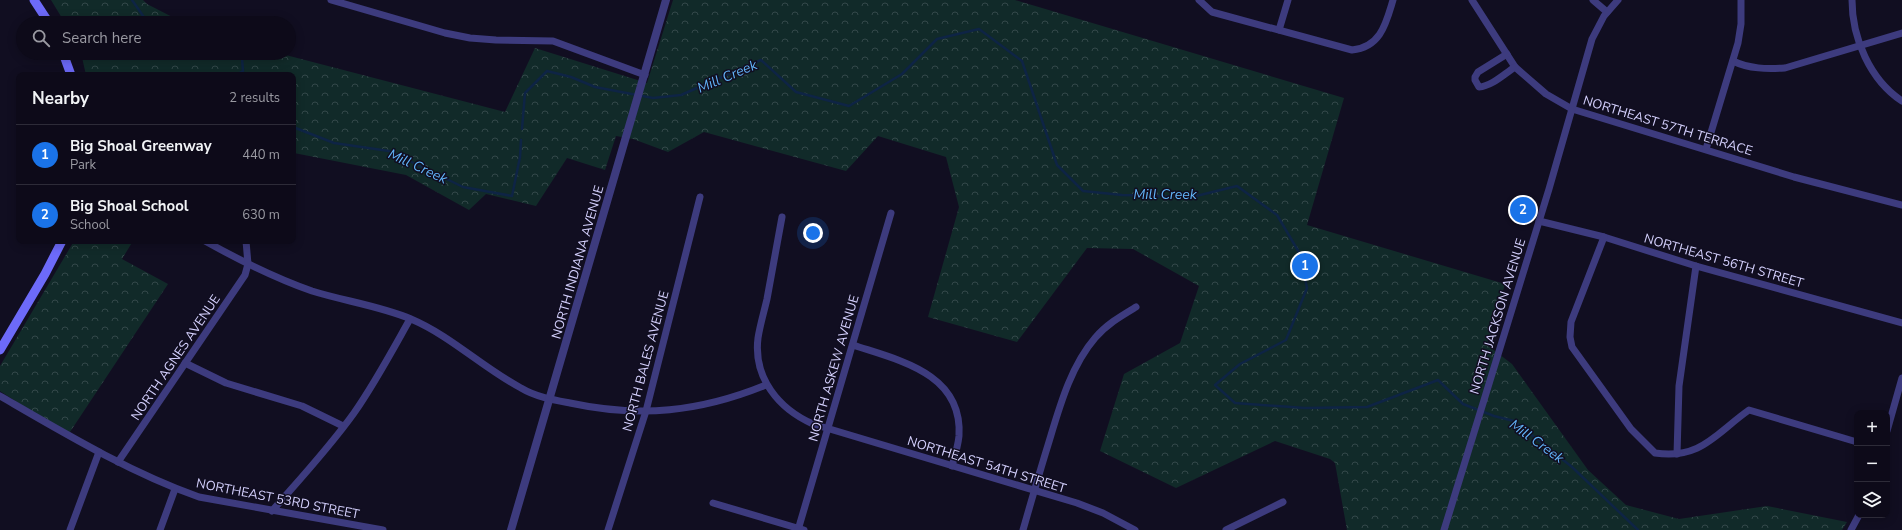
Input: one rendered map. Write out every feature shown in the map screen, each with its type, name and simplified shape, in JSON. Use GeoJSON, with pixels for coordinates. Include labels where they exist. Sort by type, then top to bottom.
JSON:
{"type":"FeatureCollection","features":[{"type":"Feature","properties":{"kind":"main road"},"geometry":{"type":"LineString","coordinates":[[34,0],[44,16]]}},
{"type":"Feature","properties":{"kind":"main road"},"geometry":{"type":"LineString","coordinates":[[66,60],[70,72]]}},
{"type":"Feature","properties":{"kind":"main road"},"geometry":{"type":"LineString","coordinates":[[0,350],[42,279],[60,244]]}},
{"type":"Feature","properties":{"kind":"street"},"geometry":{"type":"LineString","coordinates":[[331,0],[445,33],[470,38],[553,41],[645,75]]}},
{"type":"Feature","properties":{"kind":"street","name":"NORTH INDIANA AVENUE"},"geometry":{"type":"LineString","coordinates":[[511,530],[666,0]]}},
{"type":"Feature","properties":{"kind":"street"},"geometry":{"type":"LineString","coordinates":[[1199,0],[1203,6],[1212,12],[1352,50],[1362,48],[1372,43],[1383,30],[1393,0]]}},
{"type":"Feature","properties":{"kind":"street"},"geometry":{"type":"LineString","coordinates":[[1279,30],[1288,0]]}},
{"type":"Feature","properties":{"kind":"street","name":"NORTHEAST 57TH TERRACE"},"geometry":{"type":"LineString","coordinates":[[1472,0],[1515,67],[1546,94],[1572,109],[1794,177],[1902,205]]}},
{"type":"Feature","properties":{"kind":"street"},"geometry":{"type":"LineString","coordinates":[[1593,0],[1607,12]]}},
{"type":"Feature","properties":{"kind":"street","name":"NORTH JACKSON AVENUE"},"geometry":{"type":"LineString","coordinates":[[1444,530],[1539,220],[1592,39],[1607,12],[1618,0]]}},
{"type":"Feature","properties":{"kind":"street"},"geometry":{"type":"LineString","coordinates":[[1706,149],[1740,34],[1742,0]]}},
{"type":"Feature","properties":{"kind":"street"},"geometry":{"type":"LineString","coordinates":[[1852,0],[1853,16],[1861,46],[1878,79],[1889,91],[1902,101]]}},
{"type":"Feature","properties":{"kind":"street"},"geometry":{"type":"LineString","coordinates":[[1733,61],[1752,67],[1785,68],[1902,33]]}},
{"type":"Feature","properties":{"kind":"street"},"geometry":{"type":"LineString","coordinates":[[1506,54],[1478,72],[1475,77],[1476,84],[1479,87],[1483,87],[1515,67]]}},
{"type":"Feature","properties":{"kind":"street","name":"NORTH BALES AVENUE"},"geometry":{"type":"LineString","coordinates":[[608,530],[646,411],[700,197]]}},
{"type":"Feature","properties":{"kind":"street","name":"NORTH ASKEW AVENUE"},"geometry":{"type":"LineString","coordinates":[[800,529],[891,213]]}},
{"type":"Feature","properties":{"kind":"street"},"geometry":{"type":"LineString","coordinates":[[211,244],[248,264],[311,290],[410,319],[434,330],[522,389],[550,399],[599,409],[667,411],[698,407],[746,393],[766,385],[758,355],[758,338],[782,217]]}},
{"type":"Feature","properties":{"kind":"street","name":"NORTHEAST 56TH STREET"},"geometry":{"type":"LineString","coordinates":[[1539,220],[1604,237],[1696,266],[1902,324]]}},
{"type":"Feature","properties":{"kind":"street"},"geometry":{"type":"LineString","coordinates":[[1604,237],[1572,322],[1570,337],[1572,347],[1638,437],[1655,453],[1677,454],[1698,449],[1749,410],[1854,441]]}},
{"type":"Feature","properties":{"kind":"street"},"geometry":{"type":"LineString","coordinates":[[246,244],[248,264]]}},
{"type":"Feature","properties":{"kind":"street","name":"NORTH AGNES AVENUE"},"geometry":{"type":"LineString","coordinates":[[118,462],[245,275],[248,264]]}},
{"type":"Feature","properties":{"kind":"street"},"geometry":{"type":"LineString","coordinates":[[1677,454],[1679,386],[1696,266]]}},
{"type":"Feature","properties":{"kind":"street"},"geometry":{"type":"LineString","coordinates":[[1023,530],[1058,411],[1080,360],[1091,344],[1113,320],[1136,307]]}},
{"type":"Feature","properties":{"kind":"street"},"geometry":{"type":"LineString","coordinates":[[272,511],[330,445],[354,413],[383,368],[410,319]]}},
{"type":"Feature","properties":{"kind":"street"},"geometry":{"type":"LineString","coordinates":[[853,345],[922,370],[934,379],[944,390],[954,408],[958,424],[958,446],[952,466]]}},
{"type":"Feature","properties":{"kind":"street"},"geometry":{"type":"LineString","coordinates":[[186,363],[226,383],[302,406],[343,426]]}},
{"type":"Feature","properties":{"kind":"street"},"geometry":{"type":"LineString","coordinates":[[1890,420],[1902,378]]}},
{"type":"Feature","properties":{"kind":"street","name":"NORTHEAST 54TH STREET"},"geometry":{"type":"LineString","coordinates":[[766,385],[783,406],[792,413],[813,424],[1035,490],[1096,511],[1135,530]]}},
{"type":"Feature","properties":{"kind":"street","name":"NORTHEAST 53RD STREET"},"geometry":{"type":"LineString","coordinates":[[0,396],[99,452],[175,489],[199,497],[352,527],[383,530]]}},
{"type":"Feature","properties":{"kind":"street"},"geometry":{"type":"LineString","coordinates":[[70,530],[99,452]]}},
{"type":"Feature","properties":{"kind":"street"},"geometry":{"type":"LineString","coordinates":[[160,530],[175,489]]}},
{"type":"Feature","properties":{"kind":"street"},"geometry":{"type":"LineString","coordinates":[[1226,530],[1283,502]]}},
{"type":"Feature","properties":{"kind":"street"},"geometry":{"type":"LineString","coordinates":[[713,503],[800,529]]}},
{"type":"Feature","properties":{"kind":"street"},"geometry":{"type":"LineString","coordinates":[[1851,530],[1857,518]]}},
{"type":"Feature","properties":{"kind":"green space"},"geometry":{"type":"Polygon","coordinates":[[[51,0],[143,0],[147,4],[170,16],[61,16],[51,0]]]}},
{"type":"Feature","properties":{"kind":"green space"},"geometry":{"type":"Polygon","coordinates":[[[673,0],[1015,0],[1344,98],[1307,225],[1505,284],[1487,345],[1512,364],[1588,470],[1626,505],[1679,519],[1767,506],[1847,522],[1842,530],[1347,530],[1335,463],[1330,459],[1275,441],[1176,488],[1100,451],[1124,374],[1180,343],[1199,286],[1133,249],[1087,248],[1017,342],[928,317],[959,207],[946,157],[878,136],[846,171],[704,132],[668,152],[633,139],[616,136],[605,170],[567,158],[536,206],[486,194],[469,210],[406,175],[296,153],[296,72],[85,72],[83,60],[296,60],[296,58],[505,112],[535,48],[647,83],[673,0]]]}},
{"type":"Feature","properties":{"kind":"green space"},"geometry":{"type":"Polygon","coordinates":[[[72,244],[131,244],[122,259],[168,284],[68,435],[0,391],[0,366],[72,244]]]}},
{"type":"Feature","properties":{"kind":"waterway","name":"Mill Creek"},"geometry":{"type":"LineString","coordinates":[[132,0],[143,16]]}},
{"type":"Feature","properties":{"kind":"waterway","name":"Mill Creek"},"geometry":{"type":"LineString","coordinates":[[522,129],[525,93],[547,71],[571,77],[595,87],[653,98],[681,95],[761,60],[796,92],[849,106],[902,74],[937,39],[979,29],[1022,61],[1057,165],[1083,191],[1122,195],[1192,197],[1237,186],[1277,215],[1300,254],[1307,288],[1286,340],[1240,364],[1215,385],[1235,403],[1305,408],[1367,407],[1438,380],[1463,404],[1494,416],[1514,421],[1572,467],[1638,530]]}},
{"type":"Feature","properties":{"kind":"waterway","name":"Mill Creek"},"geometry":{"type":"LineString","coordinates":[[241,72],[243,71],[242,60]]}},
{"type":"Feature","properties":{"kind":"waterway","name":"Mill Creek"},"geometry":{"type":"LineString","coordinates":[[296,128],[334,143],[389,151],[463,187],[512,196],[520,157],[521,140]]}},
{"type":"Feature","properties":{"kind":"place","name":"Big Shoal School"},"geometry":{"type":"Point","coordinates":[1523,210]}},
{"type":"Feature","properties":{"kind":"place","name":"Big Shoal Greenway"},"geometry":{"type":"Point","coordinates":[1305,266]}}]}
